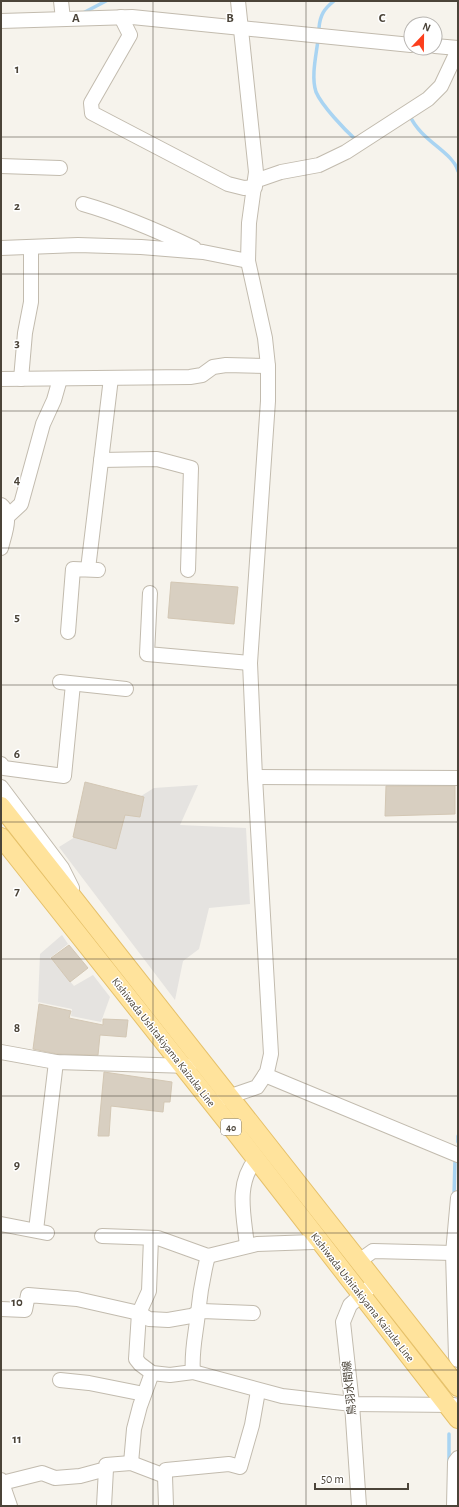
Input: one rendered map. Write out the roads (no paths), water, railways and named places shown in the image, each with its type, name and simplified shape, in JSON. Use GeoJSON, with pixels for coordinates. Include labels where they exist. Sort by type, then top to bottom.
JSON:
{"type":"FeatureCollection","features":[{"type":"Feature","properties":{"kind":"main road","name":"Kishiwada Ushitakiyama Kaizuka Line"},"geometry":{"type":"LineString","coordinates":[[1,806],[208,1067],[458,1387]]}},
{"type":"Feature","properties":{"kind":"main road","name":"Kishiwada Ushitakiyama Kaizuka Line"},"geometry":{"type":"LineString","coordinates":[[1,836],[212,1102],[361,1294],[452,1405],[458,1419]]}},
{"type":"Feature","properties":{"kind":"street"},"geometry":{"type":"LineString","coordinates":[[61,1],[63,19]]}},
{"type":"Feature","properties":{"kind":"street"},"geometry":{"type":"LineString","coordinates":[[212,1102],[258,1087],[265,1075],[271,1054],[250,663],[268,401],[268,366],[265,338],[248,261],[249,223],[256,172],[238,1]]}},
{"type":"Feature","properties":{"kind":"street"},"geometry":{"type":"LineString","coordinates":[[121,17],[130,35],[91,102],[92,113],[228,184],[244,188],[281,172],[319,165],[346,152],[428,100],[441,86],[458,49],[443,47]]}},
{"type":"Feature","properties":{"kind":"street"},"geometry":{"type":"LineString","coordinates":[[1,21],[121,17],[403,44]]}},
{"type":"Feature","properties":{"kind":"street"},"geometry":{"type":"LineString","coordinates":[[1,166],[60,168]]}},
{"type":"Feature","properties":{"kind":"street"},"geometry":{"type":"LineString","coordinates":[[83,204],[110,211],[136,221],[203,252]]}},
{"type":"Feature","properties":{"kind":"street"},"geometry":{"type":"LineString","coordinates":[[1,248],[78,245],[203,252],[248,261]]}},
{"type":"Feature","properties":{"kind":"street"},"geometry":{"type":"LineString","coordinates":[[21,379],[24,333],[31,302],[31,247]]}},
{"type":"Feature","properties":{"kind":"street"},"geometry":{"type":"LineString","coordinates":[[1,379],[190,376],[202,375],[213,367],[226,365],[268,366]]}},
{"type":"Feature","properties":{"kind":"street"},"geometry":{"type":"LineString","coordinates":[[1,548],[4,510],[22,504],[43,424],[54,400],[60,378]]}},
{"type":"Feature","properties":{"kind":"street"},"geometry":{"type":"LineString","coordinates":[[68,632],[73,569],[93,569],[101,460],[111,378]]}},
{"type":"Feature","properties":{"kind":"street"},"geometry":{"type":"LineString","coordinates":[[101,460],[157,459],[191,468],[188,570]]}},
{"type":"Feature","properties":{"kind":"street"},"geometry":{"type":"LineString","coordinates":[[150,593],[147,654],[250,663]]}},
{"type":"Feature","properties":{"kind":"street"},"geometry":{"type":"LineString","coordinates":[[1,764],[4,768],[64,776],[67,683],[126,689]]}},
{"type":"Feature","properties":{"kind":"street"},"geometry":{"type":"LineString","coordinates":[[255,777],[458,778]]}},
{"type":"Feature","properties":{"kind":"street"},"geometry":{"type":"LineString","coordinates":[[1,787],[62,868],[79,904]]}},
{"type":"Feature","properties":{"kind":"street"},"geometry":{"type":"LineString","coordinates":[[1,1052],[56,1062],[208,1067]]}},
{"type":"Feature","properties":{"kind":"street"},"geometry":{"type":"LineString","coordinates":[[1,1224],[41,1232],[56,1062]]}},
{"type":"Feature","properties":{"kind":"street"},"geometry":{"type":"LineString","coordinates":[[265,1075],[458,1155]]}},
{"type":"Feature","properties":{"kind":"street"},"geometry":{"type":"LineString","coordinates":[[247,1246],[242,1188],[248,1170],[256,1159]]}},
{"type":"Feature","properties":{"kind":"street"},"geometry":{"type":"LineString","coordinates":[[458,1198],[453,1253],[456,1357],[458,1360]]}},
{"type":"Feature","properties":{"kind":"street"},"geometry":{"type":"LineString","coordinates":[[102,1236],[158,1238],[208,1256],[257,1244],[313,1242],[319,1240]]}},
{"type":"Feature","properties":{"kind":"street"},"geometry":{"type":"LineString","coordinates":[[151,1238],[149,1291],[139,1313],[136,1359],[152,1373],[170,1376],[193,1372],[282,1396],[352,1404],[452,1405]]}},
{"type":"Feature","properties":{"kind":"street"},"geometry":{"type":"LineString","coordinates":[[359,1261],[373,1251],[453,1253]]}},
{"type":"Feature","properties":{"kind":"street"},"geometry":{"type":"LineString","coordinates":[[193,1372],[192,1358],[200,1286],[208,1256]]}},
{"type":"Feature","properties":{"kind":"street","name":"鳥羽水間線"},"geometry":{"type":"LineString","coordinates":[[359,1506],[352,1404],[343,1322],[350,1304],[375,1282]]}},
{"type":"Feature","properties":{"kind":"street"},"geometry":{"type":"LineString","coordinates":[[1,1310],[25,1310],[28,1295],[77,1299],[139,1313],[149,1319],[168,1320],[202,1311],[253,1313]]}},
{"type":"Feature","properties":{"kind":"street"},"geometry":{"type":"LineString","coordinates":[[131,1463],[134,1428],[152,1373]]}},
{"type":"Feature","properties":{"kind":"street"},"geometry":{"type":"LineString","coordinates":[[60,1380],[89,1383],[144,1394]]}},
{"type":"Feature","properties":{"kind":"street"},"geometry":{"type":"LineString","coordinates":[[166,1506],[166,1470],[229,1464],[240,1467],[252,1425],[258,1390]]}},
{"type":"Feature","properties":{"kind":"street"},"geometry":{"type":"LineString","coordinates":[[454,1506],[455,1462],[458,1458]]}},
{"type":"Feature","properties":{"kind":"street"},"geometry":{"type":"LineString","coordinates":[[104,1506],[106,1465],[131,1463],[165,1476]]}},
{"type":"Feature","properties":{"kind":"street"},"geometry":{"type":"LineString","coordinates":[[6,1501],[2,1482],[42,1473],[55,1478],[80,1476],[106,1469]]}},
{"type":"Feature","properties":{"kind":"waterway"},"geometry":{"type":"LineString","coordinates":[[83,13],[106,1]]}},
{"type":"Feature","properties":{"kind":"waterway"},"geometry":{"type":"LineString","coordinates":[[319,28],[320,19],[323,13],[334,1]]}},
{"type":"Feature","properties":{"kind":"waterway"},"geometry":{"type":"LineString","coordinates":[[318,40],[314,73],[316,92],[328,111],[356,140],[358,138]]}},
{"type":"Feature","properties":{"kind":"waterway"},"geometry":{"type":"LineString","coordinates":[[408,116],[410,116],[421,132],[450,158],[458,171]]}},
{"type":"Feature","properties":{"kind":"waterway"},"geometry":{"type":"LineString","coordinates":[[458,1136],[458,1142]]}},
{"type":"Feature","properties":{"kind":"waterway"},"geometry":{"type":"LineString","coordinates":[[454,1196],[455,1160]]}},
{"type":"Feature","properties":{"kind":"waterway"},"geometry":{"type":"LineString","coordinates":[[449,1434],[449,1463]]}}]}
